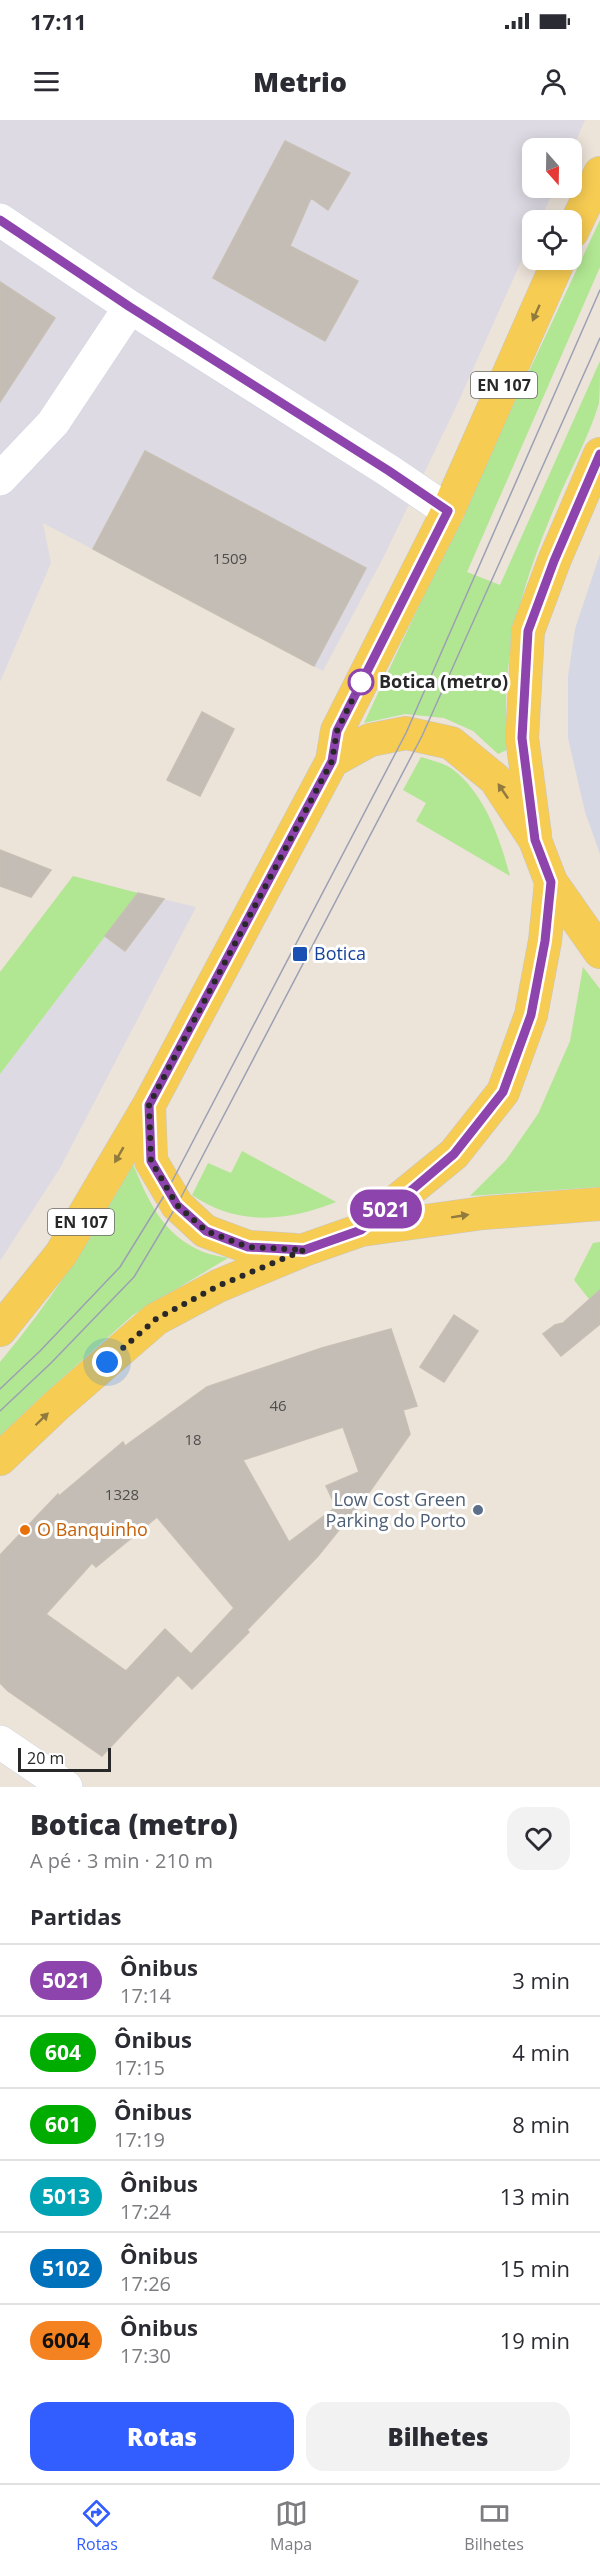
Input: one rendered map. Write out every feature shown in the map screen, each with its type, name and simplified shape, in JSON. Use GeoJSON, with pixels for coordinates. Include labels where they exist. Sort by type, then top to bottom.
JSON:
{"type":"FeatureCollection","features":[{"type":"Feature","properties":{"kind":"main road"},"geometry":{"type":"LineString","coordinates":[[582,211],[600,173]]}},
{"type":"Feature","properties":{"kind":"main road","name":"EN 107"},"geometry":{"type":"LineString","coordinates":[[0,1330],[61,1254],[149,1105],[332,761],[337,731],[448,511],[555,270]]}},
{"type":"Feature","properties":{"kind":"main road"},"geometry":{"type":"LineString","coordinates":[[535,840],[522,738],[528,631],[554,561],[600,454]]}},
{"type":"Feature","properties":{"kind":"main road"},"geometry":{"type":"LineString","coordinates":[[332,761],[370,740],[406,732],[451,743],[495,779],[535,840],[551,882],[600,952]]}},
{"type":"Feature","properties":{"kind":"main road"},"geometry":{"type":"LineString","coordinates":[[361,1230],[454,1154],[503,1092],[531,1015],[545,941],[551,882]]}},
{"type":"Feature","properties":{"kind":"main road"},"geometry":{"type":"LineString","coordinates":[[149,1105],[151,1161],[177,1205],[206,1231],[248,1247],[304,1250]]}},
{"type":"Feature","properties":{"kind":"main road"},"geometry":{"type":"LineString","coordinates":[[0,1459],[57,1405],[156,1319],[218,1286],[304,1250],[361,1230],[483,1213],[600,1204]]}},
{"type":"Feature","properties":{"kind":"street"},"geometry":{"type":"LineString","coordinates":[[0,220],[130,307],[389,471],[448,511]]}},
{"type":"Feature","properties":{"kind":"street"},"geometry":{"type":"LineString","coordinates":[[0,479],[53,423],[130,307]]}},
{"type":"Feature","properties":{"kind":"street"},"geometry":{"type":"LineString","coordinates":[[0,1742],[66,1787]]}},
{"type":"Feature","properties":{"kind":"shaded area"},"geometry":{"type":"Polygon","coordinates":[[[0,120],[585,120],[577,138],[522,138],[522,198],[550,198],[545,210],[522,210],[522,259],[456,407],[384,556],[323,671],[43,523],[51,563],[0,682],[0,120]]]}},
{"type":"Feature","properties":{"kind":"shaded area"},"geometry":{"type":"Polygon","coordinates":[[[600,554],[600,854],[585,812],[568,738],[568,676],[575,629],[600,554]]]}},
{"type":"Feature","properties":{"kind":"shaded area"},"geometry":{"type":"Polygon","coordinates":[[[138,893],[196,907],[60,1168],[0,1261],[0,1074],[138,893]]]}},
{"type":"Feature","properties":{"kind":"green space"},"geometry":{"type":"Polygon","coordinates":[[[600,220],[600,267],[467,572],[500,585],[600,361],[599,403],[585,441],[544,533],[523,593],[510,654],[507,686],[506,717],[509,749],[498,754],[473,731],[444,718],[405,714],[364,723],[577,270],[582,270],[582,258],[600,220]]]}},
{"type":"Feature","properties":{"kind":"green space"},"geometry":{"type":"Polygon","coordinates":[[[421,757],[451,768],[473,790],[496,831],[510,876],[416,821],[426,803],[403,790],[421,757]]]}},
{"type":"Feature","properties":{"kind":"green space"},"geometry":{"type":"Polygon","coordinates":[[[73,876],[138,893],[0,1074],[0,972],[73,876]]]}},
{"type":"Feature","properties":{"kind":"green space"},"geometry":{"type":"Polygon","coordinates":[[[583,967],[600,989],[600,1187],[470,1196],[506,1160],[538,1114],[570,1041],[583,967]]]}},
{"type":"Feature","properties":{"kind":"green space"},"geometry":{"type":"Polygon","coordinates":[[[242,1151],[336,1202],[299,1214],[262,1218],[226,1212],[192,1195],[208,1163],[231,1173],[242,1151]]]}},
{"type":"Feature","properties":{"kind":"green space"},"geometry":{"type":"Polygon","coordinates":[[[133,1164],[158,1215],[176,1235],[187,1244],[204,1252],[228,1258],[133,1315],[0,1436],[0,1362],[37,1315],[71,1266],[133,1164]]]}},
{"type":"Feature","properties":{"kind":"green space"},"geometry":{"type":"Polygon","coordinates":[[[600,1242],[600,1313],[574,1280],[593,1243],[600,1242]]]}},
{"type":"Feature","properties":{"kind":"building"},"geometry":{"type":"Polygon","coordinates":[[[285,141],[350,173],[328,210],[311,198],[290,246],[358,281],[325,341],[213,278],[285,141]]]}},
{"type":"Feature","properties":{"kind":"building"},"geometry":{"type":"Polygon","coordinates":[[[0,282],[55,318],[0,402],[0,282]]]}},
{"type":"Feature","properties":{"kind":"building"},"geometry":{"type":"Polygon","coordinates":[[[145,451],[366,568],[314,666],[93,549],[145,451]]]}},
{"type":"Feature","properties":{"kind":"building"},"geometry":{"type":"Polygon","coordinates":[[[202,712],[234,729],[200,796],[167,780],[202,712]]]}},
{"type":"Feature","properties":{"kind":"building"},"geometry":{"type":"Polygon","coordinates":[[[0,850],[51,870],[31,897],[0,886],[0,850]]]}},
{"type":"Feature","properties":{"kind":"building"},"geometry":{"type":"Polygon","coordinates":[[[138,893],[164,899],[125,951],[105,936],[138,893]]]}},
{"type":"Feature","properties":{"kind":"building"},"geometry":{"type":"Polygon","coordinates":[[[600,1290],[600,1324],[561,1356],[543,1334],[555,1325],[563,1323],[600,1290]]]}},
{"type":"Feature","properties":{"kind":"building"},"geometry":{"type":"Polygon","coordinates":[[[454,1315],[478,1331],[444,1382],[420,1367],[454,1315]]]}},
{"type":"Feature","properties":{"kind":"building"},"geometry":{"type":"Polygon","coordinates":[[[391,1329],[417,1406],[403,1410],[410,1434],[368,1494],[318,1556],[247,1630],[249,1632],[192,1689],[178,1675],[102,1756],[8,1691],[0,1683],[0,1555],[58,1494],[59,1496],[123,1442],[125,1446],[207,1387],[322,1348],[391,1329]],[[343,1427],[243,1460],[289,1542],[336,1507],[326,1486],[359,1472],[343,1427]],[[157,1517],[96,1567],[92,1563],[46,1614],[126,1671],[165,1629],[191,1654],[234,1608],[157,1517]]]}},
{"type":"Feature","properties":{"kind":"tram line"},"geometry":{"type":"LineString","coordinates":[[0,1389],[40,1351],[120,1267],[167,1191],[406,733],[600,290]]}},
{"type":"Feature","properties":{"kind":"tram line"},"geometry":{"type":"LineString","coordinates":[[0,1411],[51,1363],[134,1277],[177,1205],[422,736],[600,338]]}},
{"type":"Feature","properties":{"kind":"bus line","name":"5021"},"geometry":{"type":"LineString","coordinates":[[0,220],[130,307],[213,358],[448,511],[337,731],[332,761],[149,1105],[151,1161],[177,1205],[206,1231],[248,1247],[304,1250],[361,1230],[454,1154],[503,1092],[531,1015],[545,941],[551,882],[535,840],[522,738],[528,631],[554,561],[600,454]]}},
{"type":"Feature","properties":{"kind":"place","name":"Botica (metro)"},"geometry":{"type":"Point","coordinates":[361,682]}},
{"type":"Feature","properties":{"kind":"place","name":"Botica"},"geometry":{"type":"Point","coordinates":[300,954]}},
{"type":"Feature","properties":{"kind":"place","name":"Low Cost Green Parking do Porto"},"geometry":{"type":"Point","coordinates":[478,1510]}},
{"type":"Feature","properties":{"kind":"place","name":"O Banquinho"},"geometry":{"type":"Point","coordinates":[25,1530]}},
{"type":"Feature","properties":{"kind":"route"},"geometry":{"type":"LineString","coordinates":[[107,1362],[156,1319],[218,1286],[304,1250],[248,1247],[206,1231],[177,1205],[151,1161],[149,1105],[332,761],[337,731],[361,682]]}}]}
